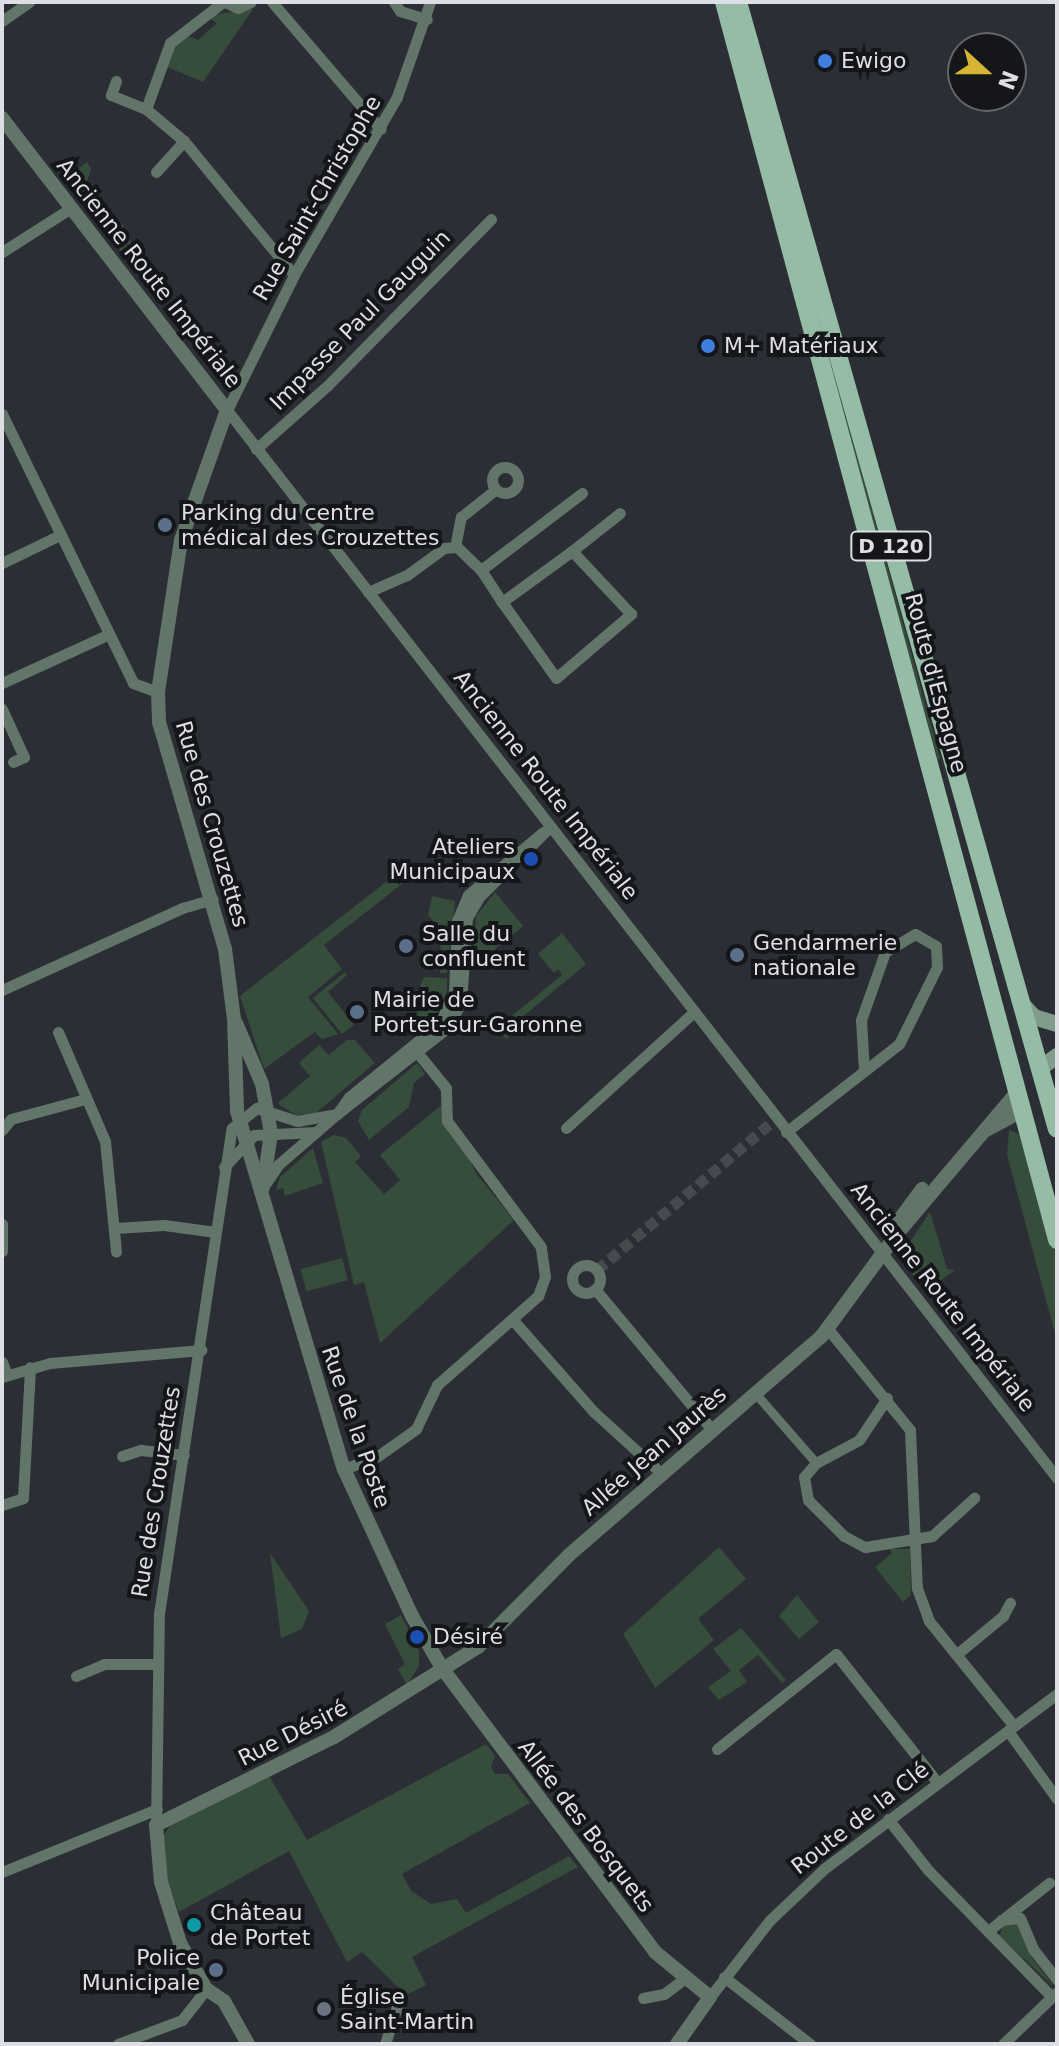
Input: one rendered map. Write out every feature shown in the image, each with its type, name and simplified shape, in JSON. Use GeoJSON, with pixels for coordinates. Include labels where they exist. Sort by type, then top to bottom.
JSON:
{"type":"FeatureCollection","features":[{"type":"Feature","properties":{"kind":"main road","name":"Route d'Espagne"},"geometry":{"type":"LineString","coordinates":[[724,2],[933,763],[1057,1240]]}},
{"type":"Feature","properties":{"kind":"main road","name":"Route d'Espagne"},"geometry":{"type":"LineString","coordinates":[[738,2],[1020,999],[1050,1062],[1057,1129]]}},
{"type":"Feature","properties":{"kind":"main road"},"geometry":{"type":"LineString","coordinates":[[1020,999],[1034,1017],[1057,1024]]}},
{"type":"Feature","properties":{"kind":"main road"},"geometry":{"type":"LineString","coordinates":[[1019,1102],[1050,1062]]}},
{"type":"Feature","properties":{"kind":"main road"},"geometry":{"type":"LineString","coordinates":[[1019,1102],[1052,1085]]}},
{"type":"Feature","properties":{"kind":"street"},"geometry":{"type":"LineString","coordinates":[[2,21],[29,2]]}},
{"type":"Feature","properties":{"kind":"street"},"geometry":{"type":"LineString","coordinates":[[146,109],[170,43],[224,2],[238,8],[251,2]]}},
{"type":"Feature","properties":{"kind":"street"},"geometry":{"type":"LineString","coordinates":[[272,2],[381,129]]}},
{"type":"Feature","properties":{"kind":"street"},"geometry":{"type":"LineString","coordinates":[[394,2],[400,11],[427,19]]}},
{"type":"Feature","properties":{"kind":"street","name":"Rue Saint-Christophe"},"geometry":{"type":"LineString","coordinates":[[227,410],[294,275],[381,129],[427,19],[430,2]]}},
{"type":"Feature","properties":{"kind":"street"},"geometry":{"type":"LineString","coordinates":[[116,81],[111,95],[146,109],[184,141],[294,275]]}},
{"type":"Feature","properties":{"kind":"street","name":"Ancienne Route Impériale"},"geometry":{"type":"LineString","coordinates":[[2,118],[1057,1478]]}},
{"type":"Feature","properties":{"kind":"street"},"geometry":{"type":"LineString","coordinates":[[156,172],[184,141]]}},
{"type":"Feature","properties":{"kind":"street"},"geometry":{"type":"LineString","coordinates":[[2,252],[71,208]]}},
{"type":"Feature","properties":{"kind":"street","name":"Impasse Paul Gauguin"},"geometry":{"type":"LineString","coordinates":[[256,449],[327,386],[491,219]]}},
{"type":"Feature","properties":{"kind":"street","name":"Rue des Crouzettes"},"geometry":{"type":"LineString","coordinates":[[156,1825],[159,1614],[201,1350],[226,1144],[240,1119],[234,1019],[213,899],[159,722],[158,692],[181,540],[227,410]]}},
{"type":"Feature","properties":{"kind":"street"},"geometry":{"type":"LineString","coordinates":[[2,414],[133,683],[158,692]]}},
{"type":"Feature","properties":{"kind":"street"},"geometry":{"type":"LineString","coordinates":[[455,547],[461,517],[495,490]]}},
{"type":"Feature","properties":{"kind":"street"},"geometry":{"type":"LineString","coordinates":[[481,570],[582,493]]}},
{"type":"Feature","properties":{"kind":"street"},"geometry":{"type":"LineString","coordinates":[[502,602],[620,513]]}},
{"type":"Feature","properties":{"kind":"street"},"geometry":{"type":"LineString","coordinates":[[2,563],[60,535]]}},
{"type":"Feature","properties":{"kind":"street"},"geometry":{"type":"LineString","coordinates":[[368,592],[407,575],[444,548],[455,547],[481,570],[556,678],[631,614],[572,551]]}},
{"type":"Feature","properties":{"kind":"street"},"geometry":{"type":"LineString","coordinates":[[2,683],[107,635]]}},
{"type":"Feature","properties":{"kind":"street"},"geometry":{"type":"LineString","coordinates":[[2,709],[24,757],[13,762]]}},
{"type":"Feature","properties":{"kind":"street"},"geometry":{"type":"LineString","coordinates":[[263,1187],[279,1164],[337,1114],[349,1097],[414,1049],[440,1023],[452,1001],[457,921],[468,895],[526,842],[550,827]]}},
{"type":"Feature","properties":{"kind":"street"},"geometry":{"type":"LineString","coordinates":[[2,990],[182,908],[213,899]]}},
{"type":"Feature","properties":{"kind":"street"},"geometry":{"type":"LineString","coordinates":[[786,1132],[899,1044],[937,967],[936,946],[915,934],[885,952],[861,1020],[864,1071]]}},
{"type":"Feature","properties":{"kind":"street"},"geometry":{"type":"LineString","coordinates":[[566,1128],[694,1012]]}},
{"type":"Feature","properties":{"kind":"street","name":"Rue des Crouzettes"},"geometry":{"type":"LineString","coordinates":[[234,1019],[262,1084],[266,1110]]}},
{"type":"Feature","properties":{"kind":"street"},"geometry":{"type":"LineString","coordinates":[[58,1032],[105,1141],[116,1251]]}},
{"type":"Feature","properties":{"kind":"street"},"geometry":{"type":"LineString","coordinates":[[344,1469],[378,1456],[416,1429],[437,1385],[543,1288],[543,1254],[447,1121],[450,1097],[414,1049]]}},
{"type":"Feature","properties":{"kind":"street"},"geometry":{"type":"LineString","coordinates":[[2,1130],[11,1119],[85,1099]]}},
{"type":"Feature","properties":{"kind":"street","name":"Allée Jean Jaurès"},"geometry":{"type":"LineString","coordinates":[[442,1668],[478,1647],[569,1555],[828,1329],[971,1143],[1019,1102]]}},
{"type":"Feature","properties":{"kind":"street"},"geometry":{"type":"LineString","coordinates":[[240,1119],[249,1111],[266,1110],[297,1121],[337,1114]]}},
{"type":"Feature","properties":{"kind":"street","name":"Rue de la Poste"},"geometry":{"type":"LineString","coordinates":[[263,1187],[271,1133],[266,1110]]}},
{"type":"Feature","properties":{"kind":"street","name":"Rue de la Poste"},"geometry":{"type":"LineString","coordinates":[[240,1119],[263,1187],[287,1290],[344,1469],[412,1616],[442,1668]]}},
{"type":"Feature","properties":{"kind":"street"},"geometry":{"type":"LineString","coordinates":[[224,1167],[247,1140],[271,1133],[319,1131]]}},
{"type":"Feature","properties":{"kind":"street"},"geometry":{"type":"LineString","coordinates":[[2,1224],[2,1251]]}},
{"type":"Feature","properties":{"kind":"street"},"geometry":{"type":"LineString","coordinates":[[115,1228],[164,1225],[216,1232]]}},
{"type":"Feature","properties":{"kind":"street"},"geometry":{"type":"LineString","coordinates":[[595,1289],[712,1430]]}},
{"type":"Feature","properties":{"kind":"street"},"geometry":{"type":"LineString","coordinates":[[512,1319],[594,1412],[661,1473]]}},
{"type":"Feature","properties":{"kind":"street"},"geometry":{"type":"LineString","coordinates":[[828,1329],[903,1417],[914,1445],[917,1588],[929,1621],[1011,1728],[1057,1799]]}},
{"type":"Feature","properties":{"kind":"street"},"geometry":{"type":"LineString","coordinates":[[2,1362],[4,1376],[30,1367],[201,1350]]}},
{"type":"Feature","properties":{"kind":"street"},"geometry":{"type":"LineString","coordinates":[[2,1505],[23,1498],[30,1367]]}},
{"type":"Feature","properties":{"kind":"street"},"geometry":{"type":"LineString","coordinates":[[755,1393],[816,1463]]}},
{"type":"Feature","properties":{"kind":"street"},"geometry":{"type":"LineString","coordinates":[[887,1398],[859,1440],[816,1463],[804,1477],[804,1489],[844,1536],[865,1547],[917,1541],[932,1536],[974,1498]]}},
{"type":"Feature","properties":{"kind":"street"},"geometry":{"type":"LineString","coordinates":[[122,1456],[141,1450],[184,1455]]}},
{"type":"Feature","properties":{"kind":"street"},"geometry":{"type":"LineString","coordinates":[[957,1654],[1003,1616],[1010,1603]]}},
{"type":"Feature","properties":{"kind":"street"},"geometry":{"type":"LineString","coordinates":[[717,1749],[836,1654],[937,1782]]}},
{"type":"Feature","properties":{"kind":"street"},"geometry":{"type":"LineString","coordinates":[[76,1676],[104,1664],[156,1664]]}},
{"type":"Feature","properties":{"kind":"street","name":"Rue Désiré"},"geometry":{"type":"LineString","coordinates":[[156,1825],[334,1737],[442,1668]]}},
{"type":"Feature","properties":{"kind":"street","name":"Allée des Bosquets"},"geometry":{"type":"LineString","coordinates":[[442,1668],[645,1939],[685,1978],[710,1997]]}},
{"type":"Feature","properties":{"kind":"street","name":"Route de la Clé"},"geometry":{"type":"LineString","coordinates":[[710,1997],[795,1895],[888,1819],[1057,1694]]}},
{"type":"Feature","properties":{"kind":"street"},"geometry":{"type":"LineString","coordinates":[[2,1872],[157,1809]]}},
{"type":"Feature","properties":{"kind":"street"},"geometry":{"type":"LineString","coordinates":[[888,1819],[928,1870],[1055,1994],[1003,2044]]}},
{"type":"Feature","properties":{"kind":"street"},"geometry":{"type":"LineString","coordinates":[[156,1825],[156,1853],[169,1912],[206,1989],[224,2001],[248,2044]]}},
{"type":"Feature","properties":{"kind":"street"},"geometry":{"type":"LineString","coordinates":[[988,1931],[1049,1883]]}},
{"type":"Feature","properties":{"kind":"street"},"geometry":{"type":"LineString","coordinates":[[1001,1920],[1020,1918],[1033,1949],[1057,1980]]}},
{"type":"Feature","properties":{"kind":"street"},"geometry":{"type":"LineString","coordinates":[[724,1977],[810,2044]]}},
{"type":"Feature","properties":{"kind":"street"},"geometry":{"type":"LineString","coordinates":[[643,1998],[664,1994],[685,1978]]}},
{"type":"Feature","properties":{"kind":"street"},"geometry":{"type":"LineString","coordinates":[[118,2044],[182,2020],[206,1989]]}},
{"type":"Feature","properties":{"kind":"street"},"geometry":{"type":"LineString","coordinates":[[385,2044],[400,1997]]}},
{"type":"Feature","properties":{"kind":"street"},"geometry":{"type":"LineString","coordinates":[[678,2044],[710,1997]]}},
{"type":"Feature","properties":{"kind":"green space"},"geometry":{"type":"Polygon","coordinates":[[[733,2],[940,758],[938,761],[852,445],[733,2]]]}},
{"type":"Feature","properties":{"kind":"green space"},"geometry":{"type":"Polygon","coordinates":[[[253,9],[203,82],[165,66],[172,48],[188,36],[198,40],[217,23],[210,19],[217,14],[253,9]]]}},
{"type":"Feature","properties":{"kind":"green space"},"geometry":{"type":"Polygon","coordinates":[[[87,162],[91,169],[85,187],[113,224],[120,220],[133,246],[121,252],[64,179],[87,162]]]}},
{"type":"Feature","properties":{"kind":"green space"},"geometry":{"type":"Polygon","coordinates":[[[400,871],[407,880],[324,945],[342,969],[308,997],[338,1034],[322,1039],[315,1032],[264,1069],[240,996],[400,871]]]}},
{"type":"Feature","properties":{"kind":"green space"},"geometry":{"type":"Polygon","coordinates":[[[495,892],[523,926],[477,964],[473,959],[476,916],[495,892]]]}},
{"type":"Feature","properties":{"kind":"green space"},"geometry":{"type":"Polygon","coordinates":[[[432,896],[455,901],[447,973],[440,973],[441,931],[428,915],[432,896]]]}},
{"type":"Feature","properties":{"kind":"green space"},"geometry":{"type":"Polygon","coordinates":[[[562,933],[586,964],[508,1029],[511,1035],[506,1039],[497,1028],[562,975],[558,969],[554,973],[538,954],[562,933]]]}},
{"type":"Feature","properties":{"kind":"green space"},"geometry":{"type":"Polygon","coordinates":[[[345,972],[347,975],[328,992],[354,1025],[342,1034],[313,998],[345,972]]]}},
{"type":"Feature","properties":{"kind":"green space"},"geometry":{"type":"Polygon","coordinates":[[[424,977],[447,978],[447,992],[436,1015],[419,1030],[416,996],[424,977]]]}},
{"type":"Feature","properties":{"kind":"green space"},"geometry":{"type":"Polygon","coordinates":[[[347,1040],[355,1040],[375,1063],[316,1113],[296,1115],[278,1103],[310,1076],[299,1063],[319,1045],[329,1055],[347,1040]]]}},
{"type":"Feature","properties":{"kind":"green space"},"geometry":{"type":"Polygon","coordinates":[[[417,1063],[425,1074],[414,1083],[409,1107],[369,1140],[358,1121],[362,1110],[417,1063]]]}},
{"type":"Feature","properties":{"kind":"green space"},"geometry":{"type":"Polygon","coordinates":[[[444,1103],[476,1173],[514,1220],[380,1343],[364,1282],[354,1285],[321,1142],[334,1135],[346,1138],[361,1156],[355,1162],[384,1194],[400,1180],[380,1155],[444,1103]]]}},
{"type":"Feature","properties":{"kind":"green space"},"geometry":{"type":"Polygon","coordinates":[[[1009,1130],[1021,1135],[1056,1254],[1057,1341],[1007,1155],[1009,1130]]]}},
{"type":"Feature","properties":{"kind":"green space"},"geometry":{"type":"Polygon","coordinates":[[[313,1148],[323,1183],[285,1196],[283,1188],[276,1190],[280,1177],[313,1148]]]}},
{"type":"Feature","properties":{"kind":"green space"},"geometry":{"type":"Polygon","coordinates":[[[930,1212],[947,1269],[955,1270],[925,1292],[900,1257],[930,1212]]]}},
{"type":"Feature","properties":{"kind":"green space"},"geometry":{"type":"Polygon","coordinates":[[[342,1258],[348,1280],[306,1291],[300,1269],[342,1258]]]}},
{"type":"Feature","properties":{"kind":"green space"},"geometry":{"type":"Polygon","coordinates":[[[719,1547],[746,1579],[698,1619],[714,1640],[655,1688],[623,1634],[719,1547]]]}},
{"type":"Feature","properties":{"kind":"green space"},"geometry":{"type":"Polygon","coordinates":[[[890,1549],[910,1549],[911,1595],[903,1602],[875,1567],[892,1553],[890,1549]]]}},
{"type":"Feature","properties":{"kind":"green space"},"geometry":{"type":"Polygon","coordinates":[[[270,1553],[309,1611],[302,1629],[281,1638],[270,1553]]]}},
{"type":"Feature","properties":{"kind":"green space"},"geometry":{"type":"Polygon","coordinates":[[[797,1595],[819,1622],[799,1639],[779,1616],[797,1595]]]}},
{"type":"Feature","properties":{"kind":"green space"},"geometry":{"type":"Polygon","coordinates":[[[401,1615],[419,1651],[419,1666],[407,1685],[398,1669],[405,1664],[385,1624],[401,1615]]]}},
{"type":"Feature","properties":{"kind":"green space"},"geometry":{"type":"Polygon","coordinates":[[[741,1628],[786,1680],[782,1683],[758,1655],[739,1670],[747,1682],[719,1700],[708,1687],[731,1671],[713,1649],[741,1628]]]}},
{"type":"Feature","properties":{"kind":"green space"},"geometry":{"type":"Polygon","coordinates":[[[486,1744],[495,1756],[491,1767],[495,1774],[508,1774],[530,1803],[402,1874],[411,1891],[431,1904],[457,1899],[466,1913],[569,1856],[578,1867],[412,1957],[426,1985],[406,1995],[362,1952],[347,1962],[289,1851],[179,1912],[164,1875],[160,1841],[170,1826],[269,1776],[307,1840],[486,1744]]]}},
{"type":"Feature","properties":{"kind":"green space"},"geometry":{"type":"Polygon","coordinates":[[[1017,1921],[1032,1958],[1055,1988],[1000,1936],[1002,1927],[1017,1921]]]}},
{"type":"Feature","properties":{"kind":"tunnel"},"geometry":{"type":"LineString","coordinates":[[597,1270],[776,1119]]}},
{"type":"Feature","properties":{"kind":"place","name":"Ewigo"},"geometry":{"type":"Point","coordinates":[825,61]}},
{"type":"Feature","properties":{"kind":"place","name":"M+ Matériaux"},"geometry":{"type":"Point","coordinates":[708,346]}},
{"type":"Feature","properties":{"kind":"place","name":"Parking du centre médical des Crouzettes"},"geometry":{"type":"Point","coordinates":[165,525]}},
{"type":"Feature","properties":{"kind":"place","name":"Ateliers Municipaux"},"geometry":{"type":"Point","coordinates":[531,859]}},
{"type":"Feature","properties":{"kind":"place","name":"Salle du confluent"},"geometry":{"type":"Point","coordinates":[406,946]}},
{"type":"Feature","properties":{"kind":"place","name":"Gendarmerie nationale"},"geometry":{"type":"Point","coordinates":[737,955]}},
{"type":"Feature","properties":{"kind":"place","name":"Mairie de Portet-sur-Garonne"},"geometry":{"type":"Point","coordinates":[357,1012]}},
{"type":"Feature","properties":{"kind":"place","name":"Désiré"},"geometry":{"type":"Point","coordinates":[417,1637]}},
{"type":"Feature","properties":{"kind":"place","name":"Château de Portet"},"geometry":{"type":"Point","coordinates":[194,1925]}},
{"type":"Feature","properties":{"kind":"place","name":"Police Municipale"},"geometry":{"type":"Point","coordinates":[216,1970]}},
{"type":"Feature","properties":{"kind":"place","name":"Église Saint-Martin"},"geometry":{"type":"Point","coordinates":[324,2009]}}]}
